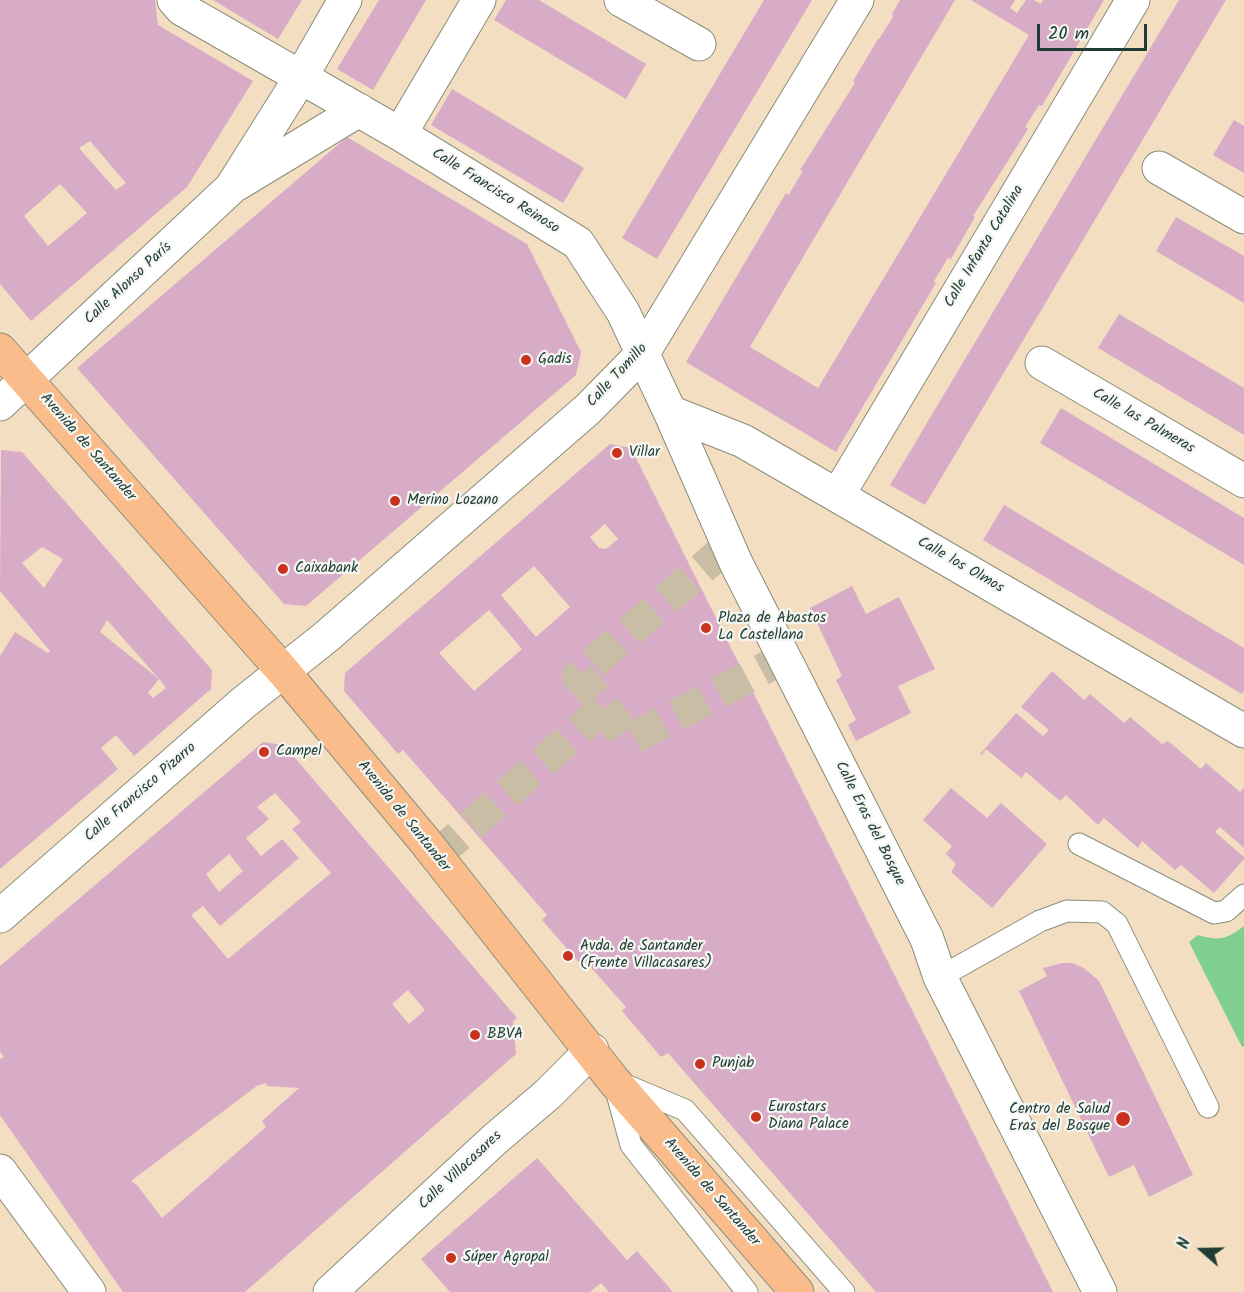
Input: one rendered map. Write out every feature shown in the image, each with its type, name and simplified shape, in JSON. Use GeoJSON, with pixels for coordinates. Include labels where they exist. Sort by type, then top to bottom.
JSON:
{"type":"FeatureCollection","features":[{"type":"Feature","properties":{"kind":"highway","name":"Avenida de Santander"},"geometry":{"type":"LineString","coordinates":[[0,350],[284,671],[424,840],[531,978],[592,1050],[614,1081],[797,1292]]}},
{"type":"Feature","properties":{"kind":"street","name":"Calle Francisco Reinoso"},"geometry":{"type":"LineString","coordinates":[[174,0],[182,9],[400,134],[578,243],[623,312],[643,353]]}},
{"type":"Feature","properties":{"kind":"street","name":"Calle Alonso París"},"geometry":{"type":"LineString","coordinates":[[231,188],[301,77],[345,0]]}},
{"type":"Feature","properties":{"kind":"street"},"geometry":{"type":"LineString","coordinates":[[400,134],[479,0]]}},
{"type":"Feature","properties":{"kind":"street"},"geometry":{"type":"LineString","coordinates":[[621,0],[699,44]]}},
{"type":"Feature","properties":{"kind":"street","name":"Calle Tomillo"},"geometry":{"type":"LineString","coordinates":[[284,671],[588,409],[643,353],[857,0]]}},
{"type":"Feature","properties":{"kind":"street","name":"Calle Infanta Catalina"},"geometry":{"type":"LineString","coordinates":[[838,495],[1133,0]]}},
{"type":"Feature","properties":{"kind":"street","name":"Calle Alonso París"},"geometry":{"type":"LineString","coordinates":[[0,404],[231,188],[359,110]]}},
{"type":"Feature","properties":{"kind":"street"},"geometry":{"type":"LineString","coordinates":[[1158,168],[1244,218]]}},
{"type":"Feature","properties":{"kind":"street","name":"Calle Eras del Bosque"},"geometry":{"type":"LineString","coordinates":[[643,353],[736,563],[927,939],[940,977],[1100,1292]]}},
{"type":"Feature","properties":{"kind":"street","name":"Calle las Palmeras"},"geometry":{"type":"LineString","coordinates":[[1042,363],[1244,481]]}},
{"type":"Feature","properties":{"kind":"street","name":"Calle los Olmos"},"geometry":{"type":"LineString","coordinates":[[670,412],[743,441],[1244,730]]}},
{"type":"Feature","properties":{"kind":"street"},"geometry":{"type":"LineString","coordinates":[[702,485],[719,458],[743,441]]}},
{"type":"Feature","properties":{"kind":"street","name":"Calle Francisco Pizarro"},"geometry":{"type":"LineString","coordinates":[[0,916],[284,671]]}},
{"type":"Feature","properties":{"kind":"street","name":"Calle Villacasares"},"geometry":{"type":"LineString","coordinates":[[341,1289],[495,1139],[548,1094],[592,1050]]}},
{"type":"Feature","properties":{"kind":"street"},"geometry":{"type":"LineString","coordinates":[[0,1171],[89,1292]]}},
{"type":"Feature","properties":{"kind":"lane"},"geometry":{"type":"LineString","coordinates":[[1079,844],[1214,913],[1226,911],[1244,895]]}},
{"type":"Feature","properties":{"kind":"lane"},"geometry":{"type":"LineString","coordinates":[[940,977],[1040,921],[1067,911],[1102,912],[1118,924],[1208,1107]]}},
{"type":"Feature","properties":{"kind":"lane"},"geometry":{"type":"LineString","coordinates":[[614,1081],[631,1145],[747,1292]]}},
{"type":"Feature","properties":{"kind":"lane"},"geometry":{"type":"LineString","coordinates":[[614,1081],[685,1110],[844,1292]]}},
{"type":"Feature","properties":{"kind":"green space"},"geometry":{"type":"Polygon","coordinates":[[[1244,926],[1244,1046],[1242,1047],[1189,942],[1198,935],[1212,938],[1227,937],[1244,926]]]}},
{"type":"Feature","properties":{"kind":"building"},"geometry":{"type":"Polygon","coordinates":[[[0,0],[155,0],[158,25],[253,81],[187,187],[31,321],[0,284],[0,0]],[[90,141],[79,148],[116,190],[126,183],[90,141]],[[60,184],[24,216],[48,246],[87,213],[60,184]]]}},
{"type":"Feature","properties":{"kind":"building"},"geometry":{"type":"Polygon","coordinates":[[[213,0],[302,0],[278,39],[213,0]]]}},
{"type":"Feature","properties":{"kind":"building"},"geometry":{"type":"Polygon","coordinates":[[[379,0],[426,0],[373,90],[337,69],[379,0]]]}},
{"type":"Feature","properties":{"kind":"building"},"geometry":{"type":"Polygon","coordinates":[[[506,0],[539,0],[646,64],[626,99],[494,20],[506,0]]]}},
{"type":"Feature","properties":{"kind":"building"},"geometry":{"type":"Polygon","coordinates":[[[764,0],[812,0],[657,259],[622,238],[764,0]]]}},
{"type":"Feature","properties":{"kind":"building"},"geometry":{"type":"Polygon","coordinates":[[[900,0],[955,0],[750,347],[818,388],[1029,35],[971,0],[1015,0],[1010,8],[1017,13],[1026,0],[1034,0],[1041,4],[1043,0],[1104,0],[1042,106],[1039,105],[1025,127],[1028,129],[973,216],[975,217],[951,259],[948,258],[934,281],[936,283],[836,452],[686,362],[786,193],[789,195],[803,171],[800,170],[855,83],[853,81],[893,17],[892,14],[900,0]]]}},
{"type":"Feature","properties":{"kind":"building"},"geometry":{"type":"Polygon","coordinates":[[[1179,0],[1226,0],[925,505],[890,485],[1179,0]]]}},
{"type":"Feature","properties":{"kind":"building"},"geometry":{"type":"Polygon","coordinates":[[[452,89],[584,168],[563,203],[431,125],[452,89]]]}},
{"type":"Feature","properties":{"kind":"building"},"geometry":{"type":"Polygon","coordinates":[[[1234,120],[1244,126],[1244,173],[1213,155],[1234,120]]]}},
{"type":"Feature","properties":{"kind":"building"},"geometry":{"type":"Polygon","coordinates":[[[347,137],[527,244],[581,352],[576,375],[306,606],[284,604],[77,368],[347,137]]]}},
{"type":"Feature","properties":{"kind":"building"},"geometry":{"type":"Polygon","coordinates":[[[1176,217],[1244,256],[1244,303],[1156,251],[1176,217]]]}},
{"type":"Feature","properties":{"kind":"building"},"geometry":{"type":"Polygon","coordinates":[[[1119,314],[1244,388],[1244,435],[1098,348],[1119,314]]]}},
{"type":"Feature","properties":{"kind":"building"},"geometry":{"type":"Polygon","coordinates":[[[1061,408],[1244,518],[1244,565],[1040,443],[1061,408]]]}},
{"type":"Feature","properties":{"kind":"building"},"geometry":{"type":"Polygon","coordinates":[[[610,444],[631,448],[1053,1292],[876,1292],[668,1053],[661,1057],[622,1011],[626,1007],[586,962],[582,966],[542,920],[547,915],[403,750],[398,754],[344,691],[345,673],[610,444]],[[605,524],[590,537],[599,548],[606,549],[618,539],[605,524]],[[534,566],[501,595],[536,637],[570,607],[534,566]],[[489,610],[439,653],[474,691],[522,649],[489,610]]]}},
{"type":"Feature","properties":{"kind":"building"},"geometry":{"type":"Polygon","coordinates":[[[1,450],[22,452],[212,670],[211,689],[134,756],[116,735],[101,748],[118,769],[0,869],[0,656],[15,632],[48,653],[50,651],[0,591],[1,450]],[[42,547],[22,563],[44,588],[63,559],[42,547]],[[107,620],[100,632],[159,679],[148,693],[153,698],[166,688],[160,680],[107,620]]]}},
{"type":"Feature","properties":{"kind":"building"},"geometry":{"type":"Polygon","coordinates":[[[1004,505],[1244,648],[1244,691],[1242,694],[983,540],[1004,505]]]}},
{"type":"Feature","properties":{"kind":"building"},"geometry":{"type":"Polygon","coordinates":[[[852,586],[866,614],[899,597],[935,669],[898,686],[911,713],[856,741],[848,725],[856,720],[836,680],[842,676],[810,608],[852,586]]]}},
{"type":"Feature","properties":{"kind":"building"},"geometry":{"type":"Polygon","coordinates":[[[1052,671],[1084,700],[1090,694],[1124,723],[1130,717],[1162,744],[1168,741],[1201,769],[1206,763],[1240,792],[1244,788],[1244,848],[1220,827],[1215,832],[1244,859],[1214,893],[1181,865],[1175,870],[1142,841],[1138,848],[1104,818],[1098,825],[1066,795],[1060,801],[1026,772],[1021,778],[986,749],[982,755],[980,754],[1016,713],[1043,736],[1049,730],[1021,707],[1052,671]]]}},
{"type":"Feature","properties":{"kind":"building"},"geometry":{"type":"Polygon","coordinates":[[[263,742],[284,745],[517,1018],[513,1021],[516,1054],[245,1292],[123,1292],[0,1115],[0,1059],[4,1057],[0,1052],[0,966],[263,742]],[[275,793],[257,807],[269,819],[246,838],[261,856],[282,839],[299,858],[220,926],[203,906],[191,915],[228,959],[331,873],[292,829],[301,822],[275,793]],[[229,854],[206,874],[219,892],[243,871],[229,854]],[[408,990],[392,1004],[409,1024],[425,1010],[408,990]],[[267,1083],[258,1085],[131,1181],[137,1185],[162,1218],[266,1127],[262,1121],[299,1088],[267,1086],[267,1083]]]}},
{"type":"Feature","properties":{"kind":"building"},"geometry":{"type":"Polygon","coordinates":[[[951,788],[987,818],[1001,803],[1047,844],[992,908],[951,872],[956,864],[946,854],[952,846],[923,820],[951,788]]]}},
{"type":"Feature","properties":{"kind":"building","name":"Centro de Salud Eras del Bosque"},"geometry":{"type":"Polygon","coordinates":[[[1072,963],[1084,968],[1099,981],[1193,1175],[1149,1197],[1134,1165],[1109,1177],[1019,991],[1047,976],[1043,968],[1072,963]]]}},
{"type":"Feature","properties":{"kind":"building"},"geometry":{"type":"Polygon","coordinates":[[[537,1158],[627,1260],[637,1251],[673,1292],[609,1292],[601,1283],[590,1292],[450,1292],[421,1259],[537,1158]]]}},
{"type":"Feature","properties":{"kind":"tunnel"},"geometry":{"type":"LineString","coordinates":[[435,857],[605,707],[578,676],[728,546]]}},
{"type":"Feature","properties":{"kind":"tunnel"},"geometry":{"type":"LineString","coordinates":[[605,707],[628,741],[784,658]]}},
{"type":"Feature","properties":{"kind":"place","name":"Gadis"},"geometry":{"type":"Point","coordinates":[526,360]}},
{"type":"Feature","properties":{"kind":"place","name":"Villar"},"geometry":{"type":"Point","coordinates":[617,453]}},
{"type":"Feature","properties":{"kind":"place","name":"Merino Lozano"},"geometry":{"type":"Point","coordinates":[395,501]}},
{"type":"Feature","properties":{"kind":"place","name":"Caixabank"},"geometry":{"type":"Point","coordinates":[283,569]}},
{"type":"Feature","properties":{"kind":"place","name":"Plaza de Abastos La Castellana"},"geometry":{"type":"Point","coordinates":[706,628]}},
{"type":"Feature","properties":{"kind":"place","name":"Campel"},"geometry":{"type":"Point","coordinates":[264,752]}},
{"type":"Feature","properties":{"kind":"place","name":"Avda. de Santander (Frente Villacasares)"},"geometry":{"type":"Point","coordinates":[568,956]}},
{"type":"Feature","properties":{"kind":"place","name":"BBVA"},"geometry":{"type":"Point","coordinates":[475,1035]}},
{"type":"Feature","properties":{"kind":"place","name":"Punjab"},"geometry":{"type":"Point","coordinates":[700,1064]}},
{"type":"Feature","properties":{"kind":"place","name":"Eurostars Diana Palace"},"geometry":{"type":"Point","coordinates":[756,1117]}},
{"type":"Feature","properties":{"kind":"place","name":"Centro de Salud Eras del Bosque"},"geometry":{"type":"Point","coordinates":[1123,1119]}},
{"type":"Feature","properties":{"kind":"place","name":"Súper Agropal"},"geometry":{"type":"Point","coordinates":[451,1258]}}]}
